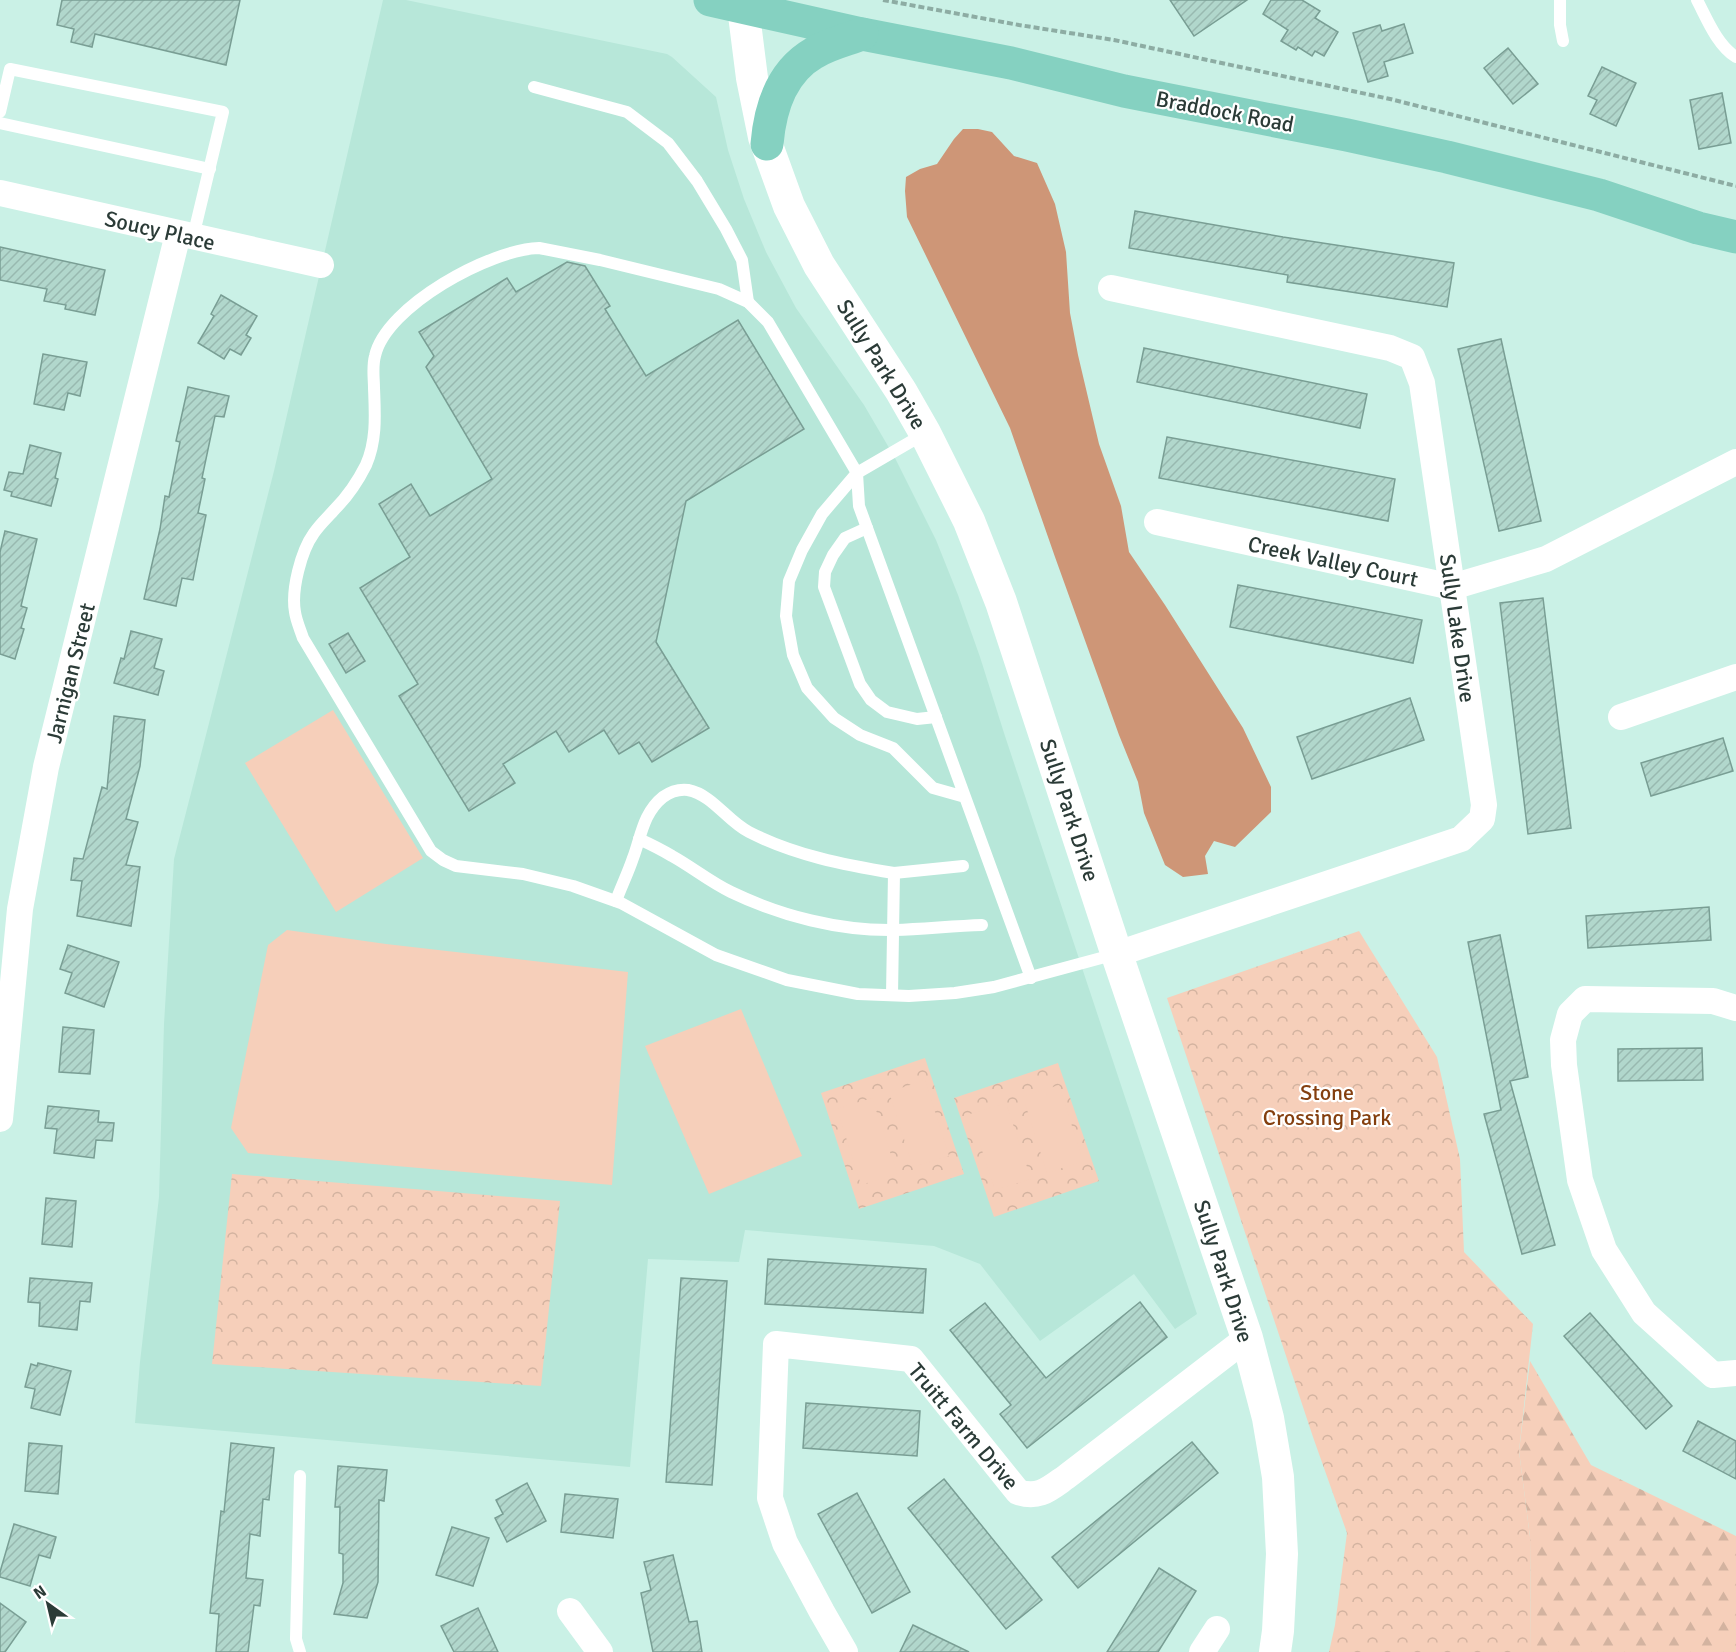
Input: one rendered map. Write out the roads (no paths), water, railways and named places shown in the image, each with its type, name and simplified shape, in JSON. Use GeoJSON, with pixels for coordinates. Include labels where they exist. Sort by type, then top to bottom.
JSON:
{"type":"FeatureCollection","features":[{"type":"Feature","properties":{"kind":"main road","name":"Braddock Road"},"geometry":{"type":"LineString","coordinates":[[710,0],[862,34],[1011,63],[1124,91],[1447,156],[1599,195],[1698,228],[1736,237]]}},
{"type":"Feature","properties":{"kind":"main road"},"geometry":{"type":"LineString","coordinates":[[766,144],[772,109],[779,90],[789,74],[814,52],[862,34]]}},
{"type":"Feature","properties":{"kind":"street","name":"Sully Park Drive"},"geometry":{"type":"LineString","coordinates":[[743,7],[752,78],[766,144],[789,206],[819,265],[901,391],[925,433],[969,521],[1001,602],[1246,1338],[1268,1418],[1278,1477],[1282,1554],[1275,1652]]}},
{"type":"Feature","properties":{"kind":"street","name":"Soucy Place"},"geometry":{"type":"LineString","coordinates":[[0,193],[321,265]]}},
{"type":"Feature","properties":{"kind":"street","name":"Jarnigan Street"},"geometry":{"type":"LineString","coordinates":[[0,1119],[20,909],[46,767],[186,235]]}},
{"type":"Feature","properties":{"kind":"street","name":"Sully Lake Drive"},"geometry":{"type":"LineString","coordinates":[[1111,288],[1390,348],[1412,357],[1422,383],[1484,806],[1482,819],[1461,839],[1117,954]]}},
{"type":"Feature","properties":{"kind":"street","name":"Creek Valley Court"},"geometry":{"type":"LineString","coordinates":[[1157,522],[1452,587],[1546,559],[1736,462]]}},
{"type":"Feature","properties":{"kind":"street"},"geometry":{"type":"LineString","coordinates":[[1621,717],[1736,677]]}},
{"type":"Feature","properties":{"kind":"street"},"geometry":{"type":"LineString","coordinates":[[1736,1008],[1713,1001],[1585,999],[1570,1014],[1563,1040],[1564,1065],[1580,1180],[1604,1250],[1644,1313],[1713,1375],[1736,1373]]}},
{"type":"Feature","properties":{"kind":"street","name":"Truitt Farm Drive"},"geometry":{"type":"LineString","coordinates":[[845,1652],[785,1543],[770,1498],[777,1344],[911,1359],[1018,1492],[1029,1496],[1046,1491],[1066,1478],[1246,1338]]}},
{"type":"Feature","properties":{"kind":"street"},"geometry":{"type":"LineString","coordinates":[[570,1611],[600,1652]]}},
{"type":"Feature","properties":{"kind":"street"},"geometry":{"type":"LineString","coordinates":[[1202,1652],[1217,1629]]}},
{"type":"Feature","properties":{"kind":"lane"},"geometry":{"type":"LineString","coordinates":[[1560,0],[1560,25],[1563,41]]}},
{"type":"Feature","properties":{"kind":"lane"},"geometry":{"type":"LineString","coordinates":[[1697,0],[1719,39],[1736,57]]}},
{"type":"Feature","properties":{"kind":"lane"},"geometry":{"type":"LineString","coordinates":[[0,112],[10,69],[224,112],[210,169],[186,235]]}},
{"type":"Feature","properties":{"kind":"lane"},"geometry":{"type":"LineString","coordinates":[[534,87],[627,112],[668,143],[696,181],[742,260],[748,302]]}},
{"type":"Feature","properties":{"kind":"lane"},"geometry":{"type":"LineString","coordinates":[[0,123],[210,169]]}},
{"type":"Feature","properties":{"kind":"lane"},"geometry":{"type":"LineString","coordinates":[[1030,978],[867,528],[860,506],[857,473],[768,322],[748,302],[719,289],[600,260],[539,248],[507,254],[477,267],[448,281],[408,309],[381,339],[375,356],[373,368],[374,433],[367,462],[357,483],[314,533],[306,546],[294,599],[295,614],[303,638],[431,851],[456,866],[548,879],[616,901],[716,955],[787,980],[858,994],[909,996],[955,993],[994,987],[1030,978],[1117,954]]}},
{"type":"Feature","properties":{"kind":"lane"},"geometry":{"type":"LineString","coordinates":[[925,433],[857,473],[822,514],[802,550],[789,581],[786,616],[793,655],[807,688],[834,718],[860,735],[893,748],[933,788],[965,797]]}},
{"type":"Feature","properties":{"kind":"lane"},"geometry":{"type":"LineString","coordinates":[[867,528],[845,538],[833,555],[825,572],[824,587],[828,598],[860,684],[871,700],[887,712],[917,719],[936,717]]}},
{"type":"Feature","properties":{"kind":"lane"},"geometry":{"type":"LineString","coordinates":[[616,901],[633,860],[648,814],[654,805],[675,790],[687,790],[699,794],[737,825],[777,844],[816,858],[894,873],[963,866]]}},
{"type":"Feature","properties":{"kind":"lane"},"geometry":{"type":"LineString","coordinates":[[639,839],[673,856],[711,882],[759,905],[804,919],[850,927],[893,930],[982,925]]}},
{"type":"Feature","properties":{"kind":"lane"},"geometry":{"type":"LineString","coordinates":[[892,995],[894,873]]}},
{"type":"Feature","properties":{"kind":"lane"},"geometry":{"type":"LineString","coordinates":[[300,1476],[296,1639],[300,1652]]}},
{"type":"Feature","properties":{"kind":"park label","name":"Stone Crossing Park"},"geometry":{"type":"Point","coordinates":[1327,1104]}}]}
